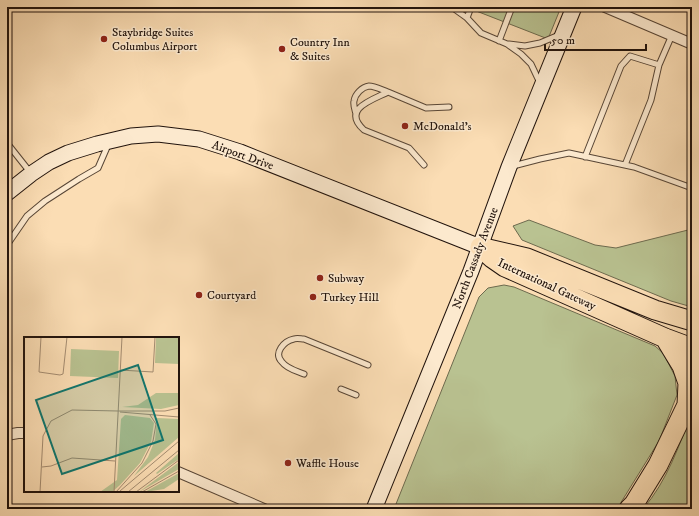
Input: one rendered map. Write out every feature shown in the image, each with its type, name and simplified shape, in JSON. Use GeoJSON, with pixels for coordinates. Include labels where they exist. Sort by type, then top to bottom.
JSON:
{"type":"FeatureCollection","features":[{"type":"Feature","properties":{"kind":"highway","name":"International Gateway"},"geometry":{"type":"LineString","coordinates":[[480,247],[527,258],[656,310],[692,321]]}},
{"type":"Feature","properties":{"kind":"highway","name":"International Gateway"},"geometry":{"type":"LineString","coordinates":[[480,247],[505,267],[692,348]]}},
{"type":"Feature","properties":{"kind":"highway"},"geometry":{"type":"LineString","coordinates":[[629,509],[634,504],[658,465],[687,405],[688,383],[682,366],[666,338]]}},
{"type":"Feature","properties":{"kind":"main road","name":"North Cassady Avenue"},"geometry":{"type":"LineString","coordinates":[[374,509],[471,271],[509,167],[574,7]]}},
{"type":"Feature","properties":{"kind":"main road","name":"Airport Drive"},"geometry":{"type":"LineString","coordinates":[[7,193],[49,162],[68,153],[131,136],[158,134],[199,139],[240,152],[480,247]]}},
{"type":"Feature","properties":{"kind":"street"},"geometry":{"type":"LineString","coordinates":[[605,7],[692,44]]}},
{"type":"Feature","properties":{"kind":"street"},"geometry":{"type":"LineString","coordinates":[[7,435],[24,433]]}},
{"type":"Feature","properties":{"kind":"street"},"geometry":{"type":"LineString","coordinates":[[179,472],[264,509]]}},
{"type":"Feature","properties":{"kind":"lane"},"geometry":{"type":"LineString","coordinates":[[450,7],[467,18],[481,33],[507,44],[521,54],[531,64],[542,86]]}},
{"type":"Feature","properties":{"kind":"lane"},"geometry":{"type":"LineString","coordinates":[[467,18],[471,7]]}},
{"type":"Feature","properties":{"kind":"lane"},"geometry":{"type":"LineString","coordinates":[[499,40],[512,7]]}},
{"type":"Feature","properties":{"kind":"lane"},"geometry":{"type":"LineString","coordinates":[[507,44],[525,46],[540,43],[563,33]]}},
{"type":"Feature","properties":{"kind":"lane"},"geometry":{"type":"LineString","coordinates":[[625,165],[651,100],[659,65],[672,35]]}},
{"type":"Feature","properties":{"kind":"lane"},"geometry":{"type":"LineString","coordinates":[[585,157],[621,66],[630,56],[659,65]]}},
{"type":"Feature","properties":{"kind":"lane"},"geometry":{"type":"LineString","coordinates":[[424,165],[409,148],[364,130],[359,125],[356,120],[354,107],[356,95],[365,87],[371,86],[426,108],[449,106]]}},
{"type":"Feature","properties":{"kind":"lane"},"geometry":{"type":"LineString","coordinates":[[356,114],[359,108],[365,103],[388,92]]}},
{"type":"Feature","properties":{"kind":"lane"},"geometry":{"type":"LineString","coordinates":[[7,246],[27,216],[44,201],[98,168],[109,141]]}},
{"type":"Feature","properties":{"kind":"lane"},"geometry":{"type":"LineString","coordinates":[[7,143],[31,174]]}},
{"type":"Feature","properties":{"kind":"lane"},"geometry":{"type":"LineString","coordinates":[[509,167],[570,153],[634,167],[692,188]]}},
{"type":"Feature","properties":{"kind":"lane"},"geometry":{"type":"LineString","coordinates":[[304,374],[287,367],[281,362],[278,355],[280,348],[293,339],[304,339],[368,365]]}},
{"type":"Feature","properties":{"kind":"lane"},"geometry":{"type":"LineString","coordinates":[[341,389],[356,395]]}},
{"type":"Feature","properties":{"kind":"green space"},"geometry":{"type":"Polygon","coordinates":[[[466,7],[561,7],[548,39],[466,7]]]}},
{"type":"Feature","properties":{"kind":"green space"},"geometry":{"type":"Polygon","coordinates":[[[529,220],[595,245],[616,248],[692,229],[692,307],[671,301],[522,240],[513,226],[529,220]]]}},
{"type":"Feature","properties":{"kind":"green space"},"geometry":{"type":"Polygon","coordinates":[[[504,285],[514,287],[655,346],[663,353],[675,376],[677,395],[659,441],[616,509],[394,509],[479,297],[488,288],[504,285]]]}},
{"type":"Feature","properties":{"kind":"green space"},"geometry":{"type":"Polygon","coordinates":[[[692,412],[692,509],[643,509],[666,475],[692,412]]]}},
{"type":"Feature","properties":{"kind":"place","name":"Staybridge Suites Columbus Airport"},"geometry":{"type":"Point","coordinates":[104,39]}},
{"type":"Feature","properties":{"kind":"place","name":"Country Inn & Suites"},"geometry":{"type":"Point","coordinates":[282,49]}},
{"type":"Feature","properties":{"kind":"place","name":"McDonald's"},"geometry":{"type":"Point","coordinates":[405,126]}},
{"type":"Feature","properties":{"kind":"place","name":"Subway"},"geometry":{"type":"Point","coordinates":[320,278]}},
{"type":"Feature","properties":{"kind":"place","name":"Courtyard"},"geometry":{"type":"Point","coordinates":[199,295]}},
{"type":"Feature","properties":{"kind":"place","name":"Turkey Hill"},"geometry":{"type":"Point","coordinates":[313,297]}},
{"type":"Feature","properties":{"kind":"place","name":"Waffle House"},"geometry":{"type":"Point","coordinates":[288,463]}}]}
